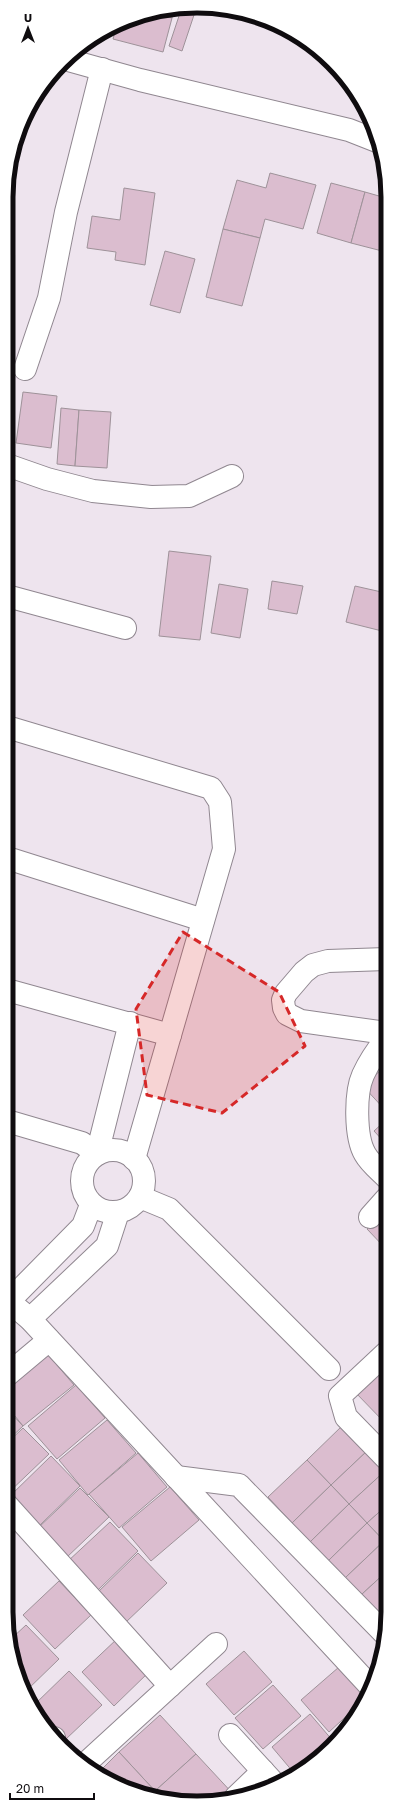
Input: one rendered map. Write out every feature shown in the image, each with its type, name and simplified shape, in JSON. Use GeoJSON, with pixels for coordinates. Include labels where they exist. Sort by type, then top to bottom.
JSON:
{"type":"FeatureCollection","features":[{"type":"Feature","properties":{"kind":"street"},"geometry":{"type":"LineString","coordinates":[[73,61],[349,130],[371,139]]}},
{"type":"Feature","properties":{"kind":"street"},"geometry":{"type":"LineString","coordinates":[[25,369],[49,298],[66,212],[102,69]]}},
{"type":"Feature","properties":{"kind":"street"},"geometry":{"type":"LineString","coordinates":[[13,468],[47,479],[93,490],[151,497],[190,496],[232,476]]}},
{"type":"Feature","properties":{"kind":"street"},"geometry":{"type":"LineString","coordinates":[[13,598],[125,628]]}},
{"type":"Feature","properties":{"kind":"street"},"geometry":{"type":"LineString","coordinates":[[13,729],[211,788],[220,802],[224,849],[134,1159]]}},
{"type":"Feature","properties":{"kind":"street"},"geometry":{"type":"LineString","coordinates":[[13,860],[203,920]]}},
{"type":"Feature","properties":{"kind":"street"},"geometry":{"type":"LineString","coordinates":[[381,959],[328,961],[313,965],[304,972],[286,992],[283,1000],[284,1008],[287,1014],[301,1022],[381,1033]]}},
{"type":"Feature","properties":{"kind":"street"},"geometry":{"type":"LineString","coordinates":[[13,992],[170,1034]]}},
{"type":"Feature","properties":{"kind":"street"},"geometry":{"type":"LineString","coordinates":[[97,1154],[130,1023]]}},
{"type":"Feature","properties":{"kind":"street"},"geometry":{"type":"LineString","coordinates":[[381,1045],[376,1051],[362,1077],[357,1119],[360,1142],[365,1155],[381,1172]]}},
{"type":"Feature","properties":{"kind":"street"},"geometry":{"type":"LineString","coordinates":[[13,1123],[82,1143],[97,1154]]}},
{"type":"Feature","properties":{"kind":"street"},"geometry":{"type":"LineString","coordinates":[[110,1150],[123,1152],[134,1159],[142,1170],[144,1184],[140,1197],[131,1207],[118,1212],[104,1211],[91,1204],[83,1193],[82,1179],[86,1165],[97,1154],[110,1150]]}},
{"type":"Feature","properties":{"kind":"street"},"geometry":{"type":"LineString","coordinates":[[140,1197],[169,1209],[329,1369]]}},
{"type":"Feature","properties":{"kind":"street"},"geometry":{"type":"LineString","coordinates":[[13,1295],[83,1226],[91,1204]]}},
{"type":"Feature","properties":{"kind":"street"},"geometry":{"type":"LineString","coordinates":[[370,1217],[381,1205]]}},
{"type":"Feature","properties":{"kind":"street"},"geometry":{"type":"LineString","coordinates":[[30,1319],[107,1246],[118,1212]]}},
{"type":"Feature","properties":{"kind":"street"},"geometry":{"type":"LineString","coordinates":[[13,1304],[30,1319],[367,1683]]}},
{"type":"Feature","properties":{"kind":"street"},"geometry":{"type":"LineString","coordinates":[[13,1370],[49,1340]]}},
{"type":"Feature","properties":{"kind":"street"},"geometry":{"type":"LineString","coordinates":[[381,1358],[340,1396],[346,1417],[381,1453]]}},
{"type":"Feature","properties":{"kind":"street"},"geometry":{"type":"LineString","coordinates":[[176,1477],[240,1485],[380,1629]]}},
{"type":"Feature","properties":{"kind":"street"},"geometry":{"type":"LineString","coordinates":[[13,1512],[170,1686]]}},
{"type":"Feature","properties":{"kind":"street"},"geometry":{"type":"LineString","coordinates":[[89,1761],[216,1644]]}},
{"type":"Feature","properties":{"kind":"street"},"geometry":{"type":"LineString","coordinates":[[230,1735],[269,1777],[253,1787]]}},
{"type":"Feature","properties":{"kind":"highlighted area"},"geometry":{"type":"Polygon","coordinates":[[[183,932],[279,992],[305,1046],[222,1113],[147,1095],[136,1009],[183,932]]]}},
{"type":"Feature","properties":{"kind":"building"},"geometry":{"type":"Polygon","coordinates":[[[195,13],[182,51],[169,46],[180,14],[195,13]]]}},
{"type":"Feature","properties":{"kind":"building"},"geometry":{"type":"Polygon","coordinates":[[[173,15],[172,18],[165,16],[173,15]]]}},
{"type":"Feature","properties":{"kind":"building"},"geometry":{"type":"Polygon","coordinates":[[[165,16],[172,18],[163,52],[113,39],[115,33],[149,19],[165,16]]]}},
{"type":"Feature","properties":{"kind":"building"},"geometry":{"type":"Polygon","coordinates":[[[22,141],[20,153],[18,153],[22,141]]]}},
{"type":"Feature","properties":{"kind":"building"},"geometry":{"type":"Polygon","coordinates":[[[270,173],[316,185],[303,229],[265,219],[260,238],[223,229],[237,180],[266,188],[270,173]]]}},
{"type":"Feature","properties":{"kind":"building"},"geometry":{"type":"Polygon","coordinates":[[[331,183],[365,192],[351,243],[317,233],[331,183]]]}},
{"type":"Feature","properties":{"kind":"building"},"geometry":{"type":"Polygon","coordinates":[[[124,188],[155,193],[145,265],[115,260],[116,252],[87,248],[92,216],[120,220],[124,188]]]}},
{"type":"Feature","properties":{"kind":"building"},"geometry":{"type":"Polygon","coordinates":[[[365,192],[381,197],[381,251],[351,243],[365,192]]]}},
{"type":"Feature","properties":{"kind":"building"},"geometry":{"type":"Polygon","coordinates":[[[223,229],[260,238],[242,306],[206,297],[223,229]]]}},
{"type":"Feature","properties":{"kind":"building"},"geometry":{"type":"Polygon","coordinates":[[[165,251],[195,259],[180,313],[150,305],[165,251]]]}},
{"type":"Feature","properties":{"kind":"building"},"geometry":{"type":"Polygon","coordinates":[[[23,392],[57,396],[51,448],[16,443],[23,392]]]}},
{"type":"Feature","properties":{"kind":"building"},"geometry":{"type":"Polygon","coordinates":[[[61,408],[79,410],[75,466],[57,464],[61,408]]]}},
{"type":"Feature","properties":{"kind":"building"},"geometry":{"type":"Polygon","coordinates":[[[79,410],[111,412],[107,468],[75,466],[79,410]]]}},
{"type":"Feature","properties":{"kind":"building"},"geometry":{"type":"Polygon","coordinates":[[[169,551],[211,556],[200,640],[159,636],[169,551]]]}},
{"type":"Feature","properties":{"kind":"building"},"geometry":{"type":"Polygon","coordinates":[[[272,581],[303,586],[297,614],[268,609],[272,581]]]}},
{"type":"Feature","properties":{"kind":"building"},"geometry":{"type":"Polygon","coordinates":[[[219,584],[248,589],[240,638],[211,633],[219,584]]]}},
{"type":"Feature","properties":{"kind":"building"},"geometry":{"type":"Polygon","coordinates":[[[355,586],[381,592],[381,631],[346,622],[355,586]]]}},
{"type":"Feature","properties":{"kind":"building"},"geometry":{"type":"Polygon","coordinates":[[[381,1070],[381,1106],[363,1086],[381,1070]]]}},
{"type":"Feature","properties":{"kind":"building"},"geometry":{"type":"Polygon","coordinates":[[[381,1125],[381,1139],[374,1131],[381,1125]]]}},
{"type":"Feature","properties":{"kind":"building"},"geometry":{"type":"Polygon","coordinates":[[[381,1215],[381,1244],[367,1229],[381,1215]]]}},
{"type":"Feature","properties":{"kind":"building"},"geometry":{"type":"Polygon","coordinates":[[[45,1351],[74,1385],[23,1426],[13,1414],[13,1378],[45,1351]]]}},
{"type":"Feature","properties":{"kind":"building"},"geometry":{"type":"Polygon","coordinates":[[[381,1368],[381,1419],[355,1392],[381,1368]]]}},
{"type":"Feature","properties":{"kind":"building"},"geometry":{"type":"Polygon","coordinates":[[[76,1385],[105,1418],[57,1459],[28,1426],[76,1385]]]}},
{"type":"Feature","properties":{"kind":"building"},"geometry":{"type":"Polygon","coordinates":[[[13,1415],[23,1426],[13,1435],[13,1415]]]}},
{"type":"Feature","properties":{"kind":"building"},"geometry":{"type":"Polygon","coordinates":[[[107,1420],[136,1453],[88,1495],[59,1460],[107,1420]]]}},
{"type":"Feature","properties":{"kind":"building"},"geometry":{"type":"Polygon","coordinates":[[[343,1425],[367,1451],[331,1485],[307,1460],[343,1425]]]}},
{"type":"Feature","properties":{"kind":"building"},"geometry":{"type":"Polygon","coordinates":[[[23,1428],[49,1454],[13,1488],[13,1437],[23,1428]]]}},
{"type":"Feature","properties":{"kind":"building"},"geometry":{"type":"Polygon","coordinates":[[[367,1451],[381,1465],[381,1475],[349,1504],[331,1485],[367,1451]]]}},
{"type":"Feature","properties":{"kind":"building"},"geometry":{"type":"Polygon","coordinates":[[[138,1453],[167,1487],[119,1528],[89,1494],[138,1453]]]}},
{"type":"Feature","properties":{"kind":"building"},"geometry":{"type":"Polygon","coordinates":[[[51,1456],[80,1486],[38,1527],[13,1501],[13,1493],[51,1456]]]}},
{"type":"Feature","properties":{"kind":"building"},"geometry":{"type":"Polygon","coordinates":[[[307,1460],[331,1485],[292,1523],[268,1497],[307,1460]]]}},
{"type":"Feature","properties":{"kind":"building"},"geometry":{"type":"Polygon","coordinates":[[[381,1475],[381,1510],[367,1523],[349,1504],[381,1475]]]}},
{"type":"Feature","properties":{"kind":"building"},"geometry":{"type":"Polygon","coordinates":[[[331,1485],[349,1504],[310,1542],[292,1523],[331,1485]]]}},
{"type":"Feature","properties":{"kind":"building"},"geometry":{"type":"Polygon","coordinates":[[[170,1487],[199,1520],[151,1561],[122,1527],[170,1487]]]}},
{"type":"Feature","properties":{"kind":"building"},"geometry":{"type":"Polygon","coordinates":[[[80,1488],[109,1517],[66,1558],[38,1528],[80,1488]]]}},
{"type":"Feature","properties":{"kind":"building"},"geometry":{"type":"Polygon","coordinates":[[[349,1504],[367,1523],[328,1561],[310,1542],[349,1504]]]}},
{"type":"Feature","properties":{"kind":"building"},"geometry":{"type":"Polygon","coordinates":[[[381,1510],[381,1538],[367,1523],[381,1510]]]}},
{"type":"Feature","properties":{"kind":"building"},"geometry":{"type":"Polygon","coordinates":[[[110,1522],[138,1551],[96,1592],[67,1562],[110,1522]]]}},
{"type":"Feature","properties":{"kind":"building"},"geometry":{"type":"Polygon","coordinates":[[[367,1523],[381,1538],[381,1544],[345,1578],[328,1561],[367,1523]]]}},
{"type":"Feature","properties":{"kind":"building"},"geometry":{"type":"Polygon","coordinates":[[[381,1544],[381,1577],[361,1595],[345,1578],[381,1544]]]}},
{"type":"Feature","properties":{"kind":"building"},"geometry":{"type":"Polygon","coordinates":[[[138,1553],[167,1583],[125,1623],[96,1594],[138,1553]]]}},
{"type":"Feature","properties":{"kind":"building"},"geometry":{"type":"Polygon","coordinates":[[[381,1577],[381,1615],[361,1595],[381,1577]]]}},
{"type":"Feature","properties":{"kind":"building"},"geometry":{"type":"Polygon","coordinates":[[[59,1581],[91,1615],[55,1649],[23,1615],[59,1581]]]}},
{"type":"Feature","properties":{"kind":"building"},"geometry":{"type":"Polygon","coordinates":[[[26,1625],[59,1659],[30,1688],[19,1660],[15,1635],[26,1625]]]}},
{"type":"Feature","properties":{"kind":"building"},"geometry":{"type":"Polygon","coordinates":[[[118,1638],[150,1671],[114,1706],[82,1672],[118,1638]]]}},
{"type":"Feature","properties":{"kind":"building"},"geometry":{"type":"Polygon","coordinates":[[[244,1651],[272,1682],[234,1715],[206,1684],[244,1651]]]}},
{"type":"Feature","properties":{"kind":"building"},"geometry":{"type":"Polygon","coordinates":[[[339,1667],[362,1693],[352,1711],[329,1732],[301,1700],[339,1667]]]}},
{"type":"Feature","properties":{"kind":"building"},"geometry":{"type":"Polygon","coordinates":[[[69,1671],[102,1705],[66,1739],[51,1724],[37,1702],[69,1671]]]}},
{"type":"Feature","properties":{"kind":"building"},"geometry":{"type":"Polygon","coordinates":[[[273,1685],[301,1716],[263,1749],[235,1718],[273,1685]]]}},
{"type":"Feature","properties":{"kind":"building"},"geometry":{"type":"Polygon","coordinates":[[[310,1714],[330,1738],[309,1758],[291,1770],[272,1747],[310,1714]]]}},
{"type":"Feature","properties":{"kind":"building"},"geometry":{"type":"Polygon","coordinates":[[[160,1715],[196,1754],[155,1791],[119,1752],[160,1715]]]}},
{"type":"Feature","properties":{"kind":"building"},"geometry":{"type":"Polygon","coordinates":[[[119,1752],[155,1791],[127,1782],[102,1769],[119,1752]]]}},
{"type":"Feature","properties":{"kind":"building"},"geometry":{"type":"Polygon","coordinates":[[[196,1754],[232,1792],[209,1796],[185,1796],[155,1791],[196,1754]]]}}]}
